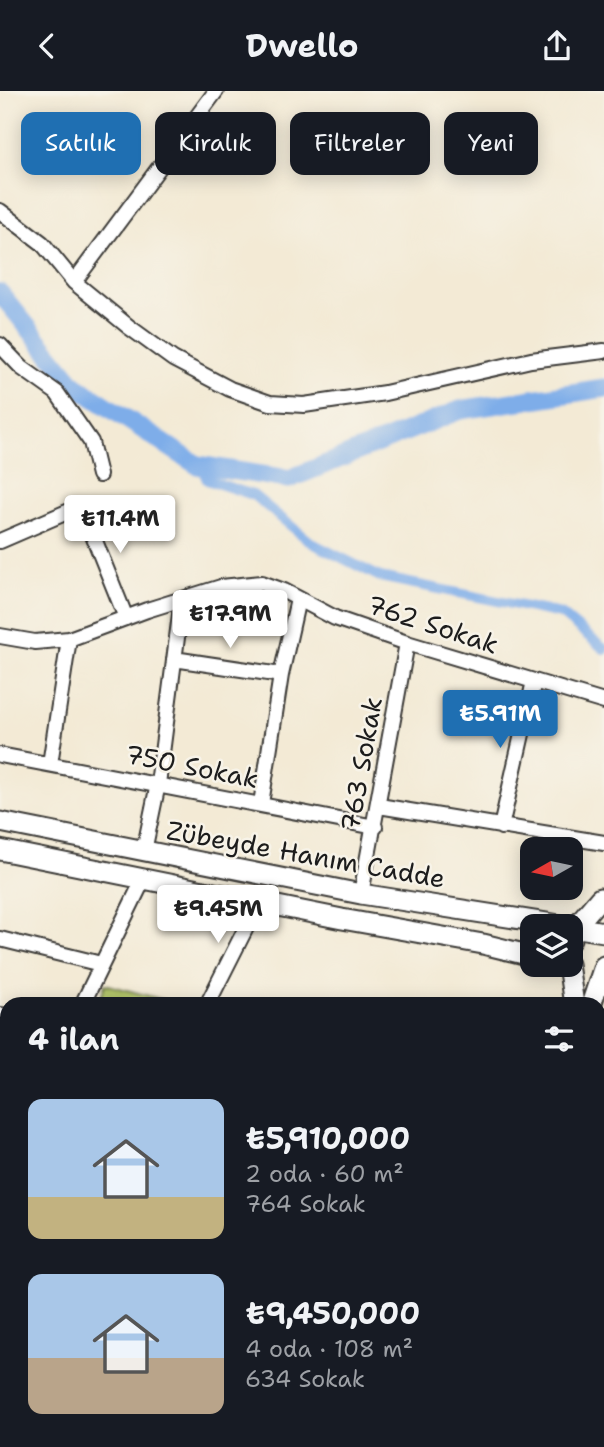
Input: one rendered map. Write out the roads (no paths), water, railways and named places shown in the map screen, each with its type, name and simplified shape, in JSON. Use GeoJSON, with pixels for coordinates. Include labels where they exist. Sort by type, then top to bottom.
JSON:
{"type":"FeatureCollection","features":[{"type":"Feature","properties":{"kind":"highway","name":"Zübeyde Hanım Cadde"},"geometry":{"type":"LineString","coordinates":[[0,822],[520,924]]}},
{"type":"Feature","properties":{"kind":"highway","name":"Zübeyde Hanım Cadde"},"geometry":{"type":"LineString","coordinates":[[0,850],[520,953]]}},
{"type":"Feature","properties":{"kind":"highway"},"geometry":{"type":"LineString","coordinates":[[602,890],[604,922]]}},
{"type":"Feature","properties":{"kind":"highway"},"geometry":{"type":"LineString","coordinates":[[583,919],[602,890]]}},
{"type":"Feature","properties":{"kind":"highway","name":"Zübeyde Hanım Cadde"},"geometry":{"type":"LineString","coordinates":[[583,933],[604,932]]}},
{"type":"Feature","properties":{"kind":"highway"},"geometry":{"type":"LineString","coordinates":[[583,966],[603,969],[594,997]]}},
{"type":"Feature","properties":{"kind":"highway"},"geometry":{"type":"LineString","coordinates":[[570,977],[572,997]]}},
{"type":"Feature","properties":{"kind":"street"},"geometry":{"type":"LineString","coordinates":[[74,282],[216,91]]}},
{"type":"Feature","properties":{"kind":"street"},"geometry":{"type":"LineString","coordinates":[[0,211],[42,243],[74,282],[173,359],[230,389],[270,403],[304,405],[385,393],[531,360],[604,351]]}},
{"type":"Feature","properties":{"kind":"street"},"geometry":{"type":"LineString","coordinates":[[0,345],[22,368],[57,393],[91,442],[99,475]]}},
{"type":"Feature","properties":{"kind":"street"},"geometry":{"type":"LineString","coordinates":[[0,541],[81,506],[126,618]]}},
{"type":"Feature","properties":{"kind":"street","name":"762 Sokak"},"geometry":{"type":"LineString","coordinates":[[182,599],[221,587],[262,583],[335,618],[407,643],[604,702]]}},
{"type":"Feature","properties":{"kind":"street"},"geometry":{"type":"LineString","coordinates":[[0,636],[35,642],[69,639],[182,599],[158,784],[144,851]]}},
{"type":"Feature","properties":{"kind":"street"},"geometry":{"type":"LineString","coordinates":[[261,804],[281,675],[298,599]]}},
{"type":"Feature","properties":{"kind":"street"},"geometry":{"type":"LineString","coordinates":[[50,764],[69,639]]}},
{"type":"Feature","properties":{"kind":"street","name":"763 Sokak"},"geometry":{"type":"LineString","coordinates":[[361,894],[407,643]]}},
{"type":"Feature","properties":{"kind":"street"},"geometry":{"type":"LineString","coordinates":[[174,659],[281,675]]}},
{"type":"Feature","properties":{"kind":"street"},"geometry":{"type":"LineString","coordinates":[[501,827],[534,681]]}},
{"type":"Feature","properties":{"kind":"street","name":"750 Sokak"},"geometry":{"type":"LineString","coordinates":[[0,755],[375,827]]}},
{"type":"Feature","properties":{"kind":"street"},"geometry":{"type":"LineString","coordinates":[[379,806],[604,843]]}},
{"type":"Feature","properties":{"kind":"street"},"geometry":{"type":"LineString","coordinates":[[86,997],[144,878]]}},
{"type":"Feature","properties":{"kind":"street"},"geometry":{"type":"LineString","coordinates":[[211,997],[259,902]]}},
{"type":"Feature","properties":{"kind":"street"},"geometry":{"type":"LineString","coordinates":[[0,939],[101,964]]}},
{"type":"Feature","properties":{"kind":"waterway"},"geometry":{"type":"LineString","coordinates":[[0,293],[75,385],[197,465],[289,479],[460,410],[604,388]]}},
{"type":"Feature","properties":{"kind":"waterway"},"geometry":{"type":"LineString","coordinates":[[201,466],[207,480],[253,495],[312,543],[380,577],[561,614],[604,649]]}}]}
